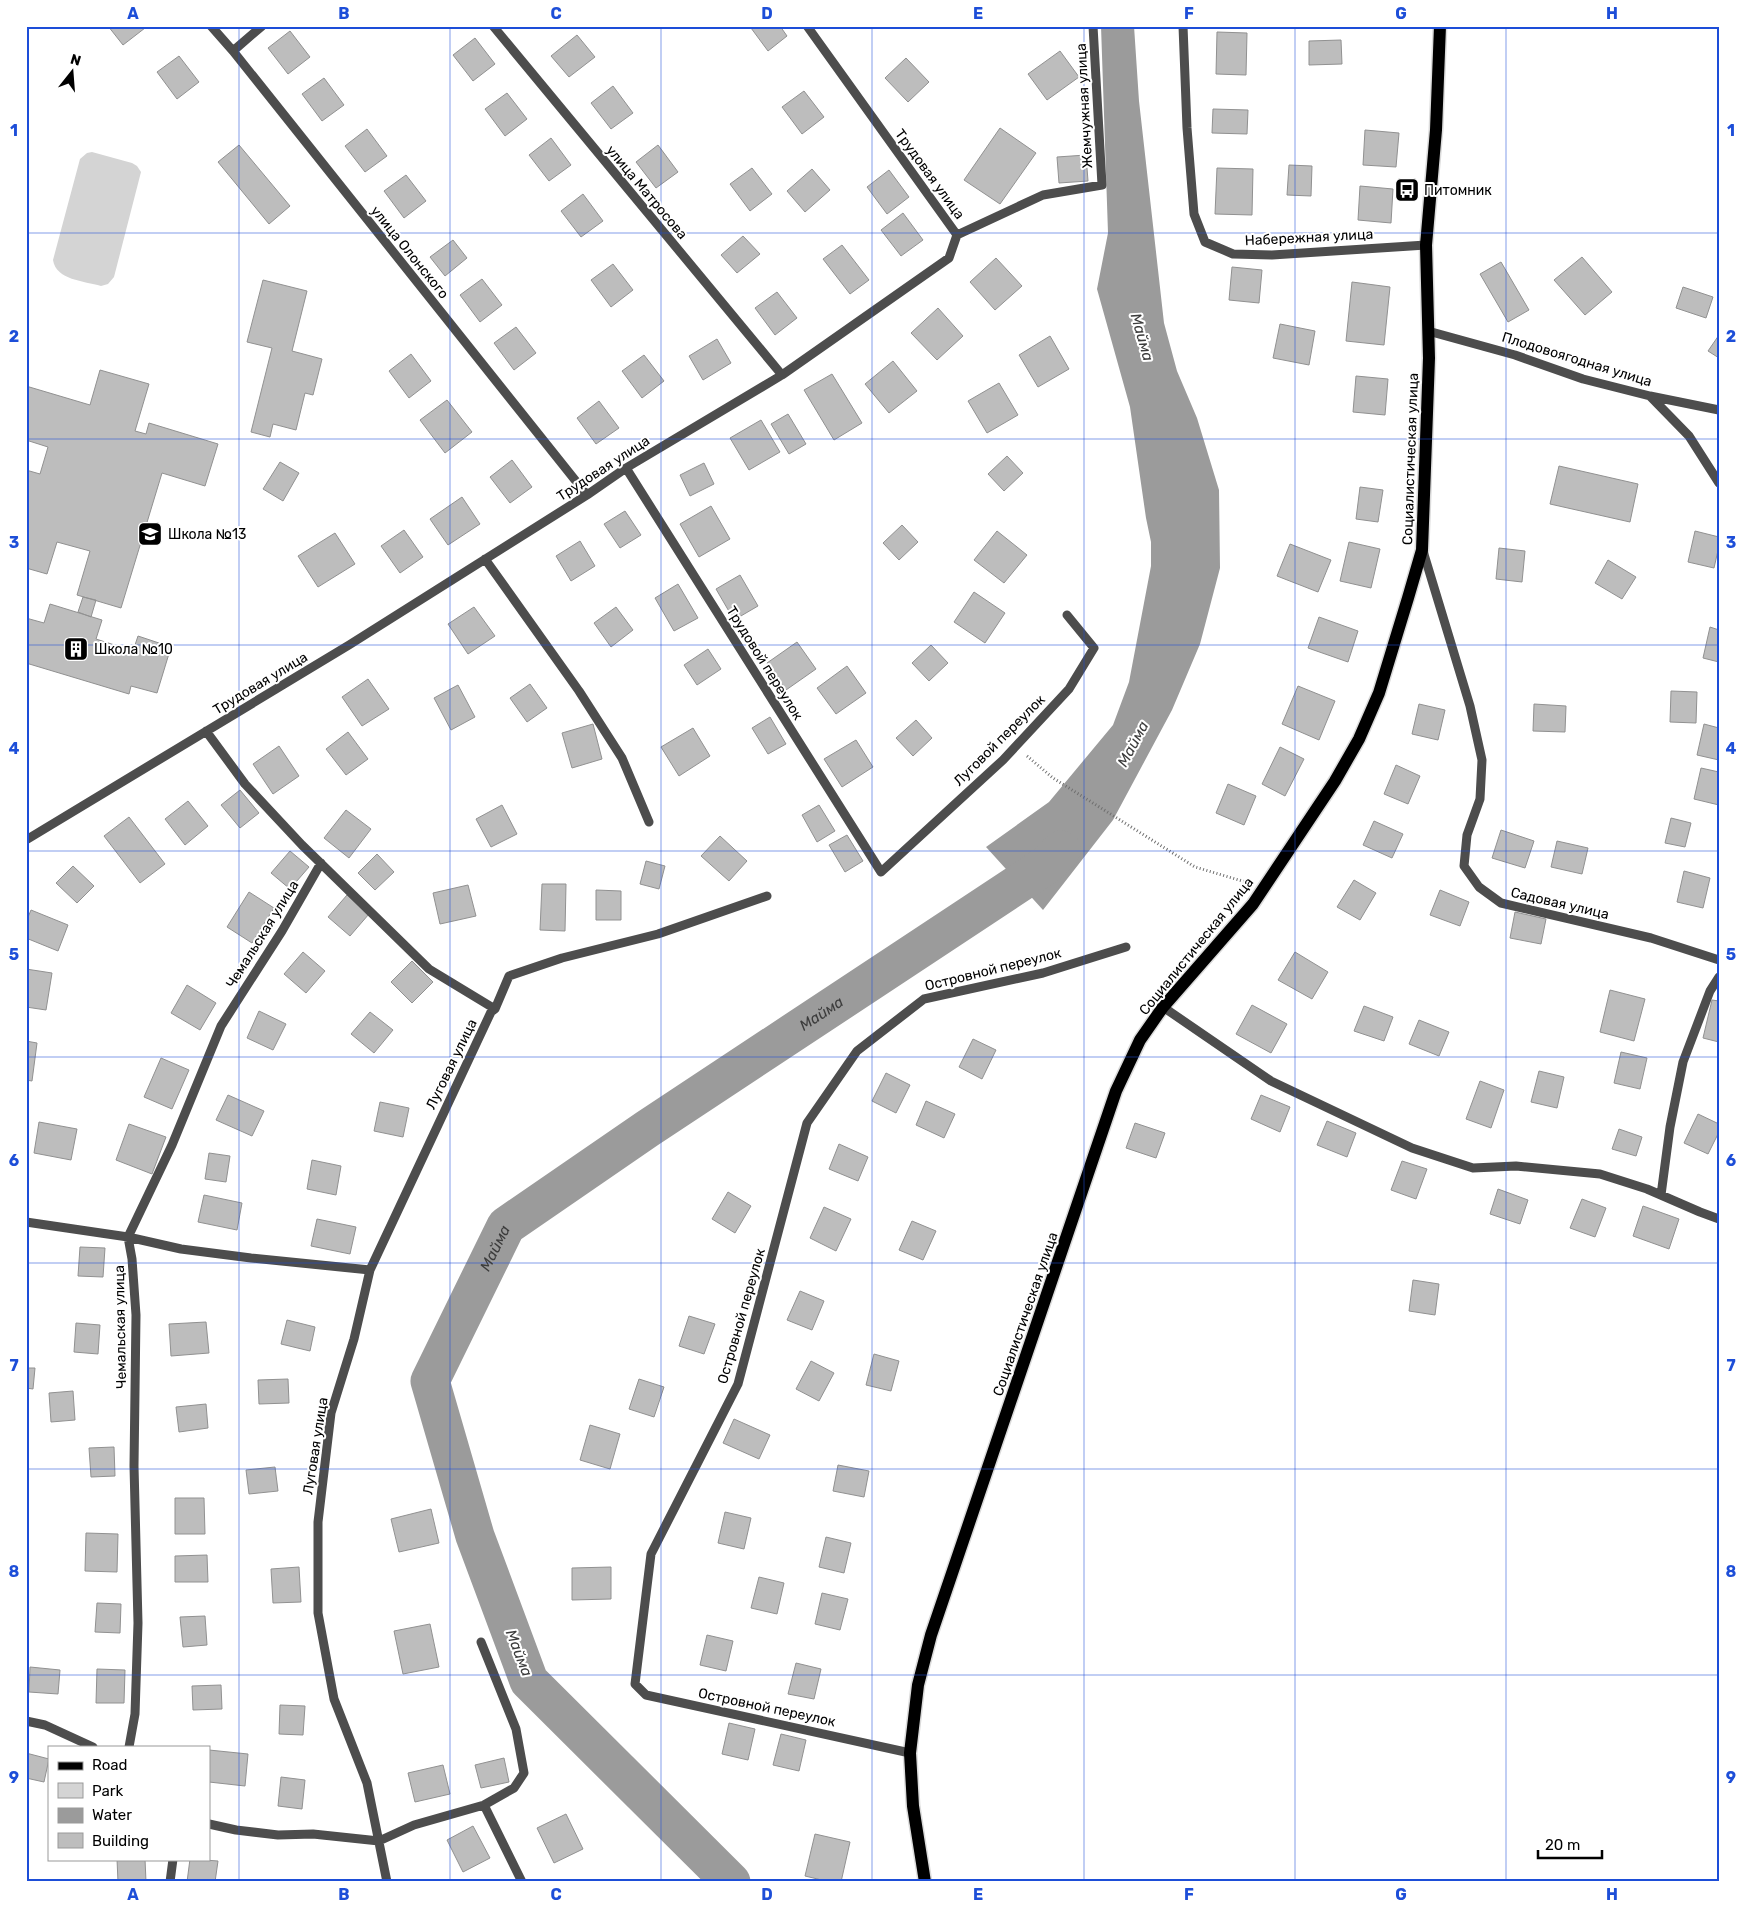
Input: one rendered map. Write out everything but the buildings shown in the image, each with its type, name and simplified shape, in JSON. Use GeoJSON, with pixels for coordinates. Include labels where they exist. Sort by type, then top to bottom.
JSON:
{"type":"FeatureCollection","features":[{"type":"Feature","properties":{"kind":"main road","name":"Социалистическая улица"},"geometry":{"type":"LineString","coordinates":[[925,1882],[914,1806],[910,1753],[918,1685],[934,1626],[1116,1091],[1140,1040],[1163,1007],[1253,904],[1306,826],[1360,739],[1379,693],[1422,550],[1428,331],[1426,245],[1436,130],[1440,26]]}},
{"type":"Feature","properties":{"kind":"street","name":"улица Олонского"},"geometry":{"type":"LineString","coordinates":[[211,26],[233,51],[587,495]]}},
{"type":"Feature","properties":{"kind":"street"},"geometry":{"type":"LineString","coordinates":[[233,51],[262,26]]}},
{"type":"Feature","properties":{"kind":"street","name":"улица Матросова"},"geometry":{"type":"LineString","coordinates":[[492,26],[782,375]]}},
{"type":"Feature","properties":{"kind":"street","name":"Трудовая улица"},"geometry":{"type":"LineString","coordinates":[[26,840],[349,645],[587,495],[626,468],[782,375],[949,258],[958,236],[808,26]]}},
{"type":"Feature","properties":{"kind":"street","name":"Жемчужная улица"},"geometry":{"type":"LineString","coordinates":[[958,236],[1044,195],[1102,185],[1092,26]]}},
{"type":"Feature","properties":{"kind":"street","name":"Набережная улица"},"geometry":{"type":"LineString","coordinates":[[1184,26],[1187,128],[1194,214],[1205,242],[1233,254],[1272,255],[1426,245]]}},
{"type":"Feature","properties":{"kind":"street","name":"Плодовоягодная улица"},"geometry":{"type":"LineString","coordinates":[[1428,331],[1515,355],[1583,378],[1650,396],[1719,410]]}},
{"type":"Feature","properties":{"kind":"street"},"geometry":{"type":"LineString","coordinates":[[1650,396],[1690,436],[1719,483]]}},
{"type":"Feature","properties":{"kind":"street","name":"Трудовой переулок"},"geometry":{"type":"LineString","coordinates":[[626,468],[881,872]]}},
{"type":"Feature","properties":{"kind":"street","name":"Садовая улица"},"geometry":{"type":"LineString","coordinates":[[1422,550],[1470,706],[1482,760],[1480,800],[1467,835],[1464,866],[1479,887],[1501,903],[1651,938],[1719,960]]}},
{"type":"Feature","properties":{"kind":"street"},"geometry":{"type":"LineString","coordinates":[[485,559],[579,691],[622,758],[649,822]]}},
{"type":"Feature","properties":{"kind":"street","name":"Луговой переулок"},"geometry":{"type":"LineString","coordinates":[[881,872],[1003,760],[1069,689],[1094,648],[1067,615]]}},
{"type":"Feature","properties":{"kind":"street","name":"Луговая улица"},"geometry":{"type":"LineString","coordinates":[[206,731],[245,784],[321,863],[429,969],[495,1009]]}},
{"type":"Feature","properties":{"kind":"street","name":"Чемальская улица"},"geometry":{"type":"LineString","coordinates":[[130,1746],[135,1714],[138,1623],[134,1466],[136,1315],[132,1259],[128,1238],[172,1145],[220,1026],[282,931],[321,863]]}},
{"type":"Feature","properties":{"kind":"street","name":"Луговая улица"},"geometry":{"type":"LineString","coordinates":[[386,1882],[367,1783],[334,1699],[318,1613],[318,1522],[331,1413],[354,1339],[370,1270],[491,1012],[495,1009],[510,976],[562,958],[658,934],[767,896]]}},
{"type":"Feature","properties":{"kind":"street","name":"Островной переулок"},"geometry":{"type":"LineString","coordinates":[[910,1753],[646,1695],[635,1684],[651,1554],[738,1384],[807,1123],[857,1051],[924,999],[1043,972],[1126,947]]}},
{"type":"Feature","properties":{"kind":"street"},"geometry":{"type":"LineString","coordinates":[[1661,1195],[1670,1127],[1683,1062],[1710,991],[1719,977]]}},
{"type":"Feature","properties":{"kind":"street"},"geometry":{"type":"LineString","coordinates":[[1163,1007],[1271,1081],[1412,1148],[1473,1168],[1516,1166],[1600,1174],[1647,1189],[1719,1219]]}},
{"type":"Feature","properties":{"kind":"street"},"geometry":{"type":"LineString","coordinates":[[26,1222],[128,1238],[181,1249],[370,1270]]}},
{"type":"Feature","properties":{"kind":"street"},"geometry":{"type":"LineString","coordinates":[[210,1824],[236,1830],[278,1835],[314,1834],[379,1841],[414,1825],[484,1804],[514,1788],[524,1773],[516,1729],[481,1642]]}},
{"type":"Feature","properties":{"kind":"street"},"geometry":{"type":"LineString","coordinates":[[26,1721],[45,1725],[91,1746]]}},
{"type":"Feature","properties":{"kind":"street"},"geometry":{"type":"LineString","coordinates":[[484,1804],[522,1882]]}},
{"type":"Feature","properties":{"kind":"street"},"geometry":{"type":"LineString","coordinates":[[170,1882],[173,1860]]}},
{"type":"Feature","properties":{"kind":"path"},"geometry":{"type":"LineString","coordinates":[[1015,746],[1054,778],[1195,867],[1265,887]]}},
{"type":"Feature","properties":{"kind":"green space"},"geometry":{"type":"Polygon","coordinates":[[[92,152],[132,163],[141,172],[114,277],[108,284],[101,286],[65,276],[55,267],[53,260],[80,159],[87,153],[92,152]]]}},
{"type":"Feature","properties":{"kind":"water"},"geometry":{"type":"Polygon","coordinates":[[[1101,26],[1134,26],[1139,101],[1164,323],[1177,371],[1197,418],[1219,490],[1220,568],[1200,644],[1172,710],[1113,820],[1043,910],[986,847],[1049,802],[1113,725],[1129,682],[1151,566],[1151,542],[1130,407],[1097,289],[1108,233],[1101,26]]]}},
{"type":"Feature","properties":{"kind":"waterway","name":"Майма"},"geometry":{"type":"LineString","coordinates":[[731,1882],[529,1681],[475,1536],[430,1381],[506,1226],[647,1129],[1048,864],[1061,850]]}},
{"type":"Feature","properties":{"kind":"place","name":"Питомник"},"geometry":{"type":"Point","coordinates":[1407,190]}},
{"type":"Feature","properties":{"kind":"place","name":"Школа №13"},"geometry":{"type":"Point","coordinates":[150,534]}},
{"type":"Feature","properties":{"kind":"place","name":"Школа №10"},"geometry":{"type":"Point","coordinates":[76,649]}}]}
